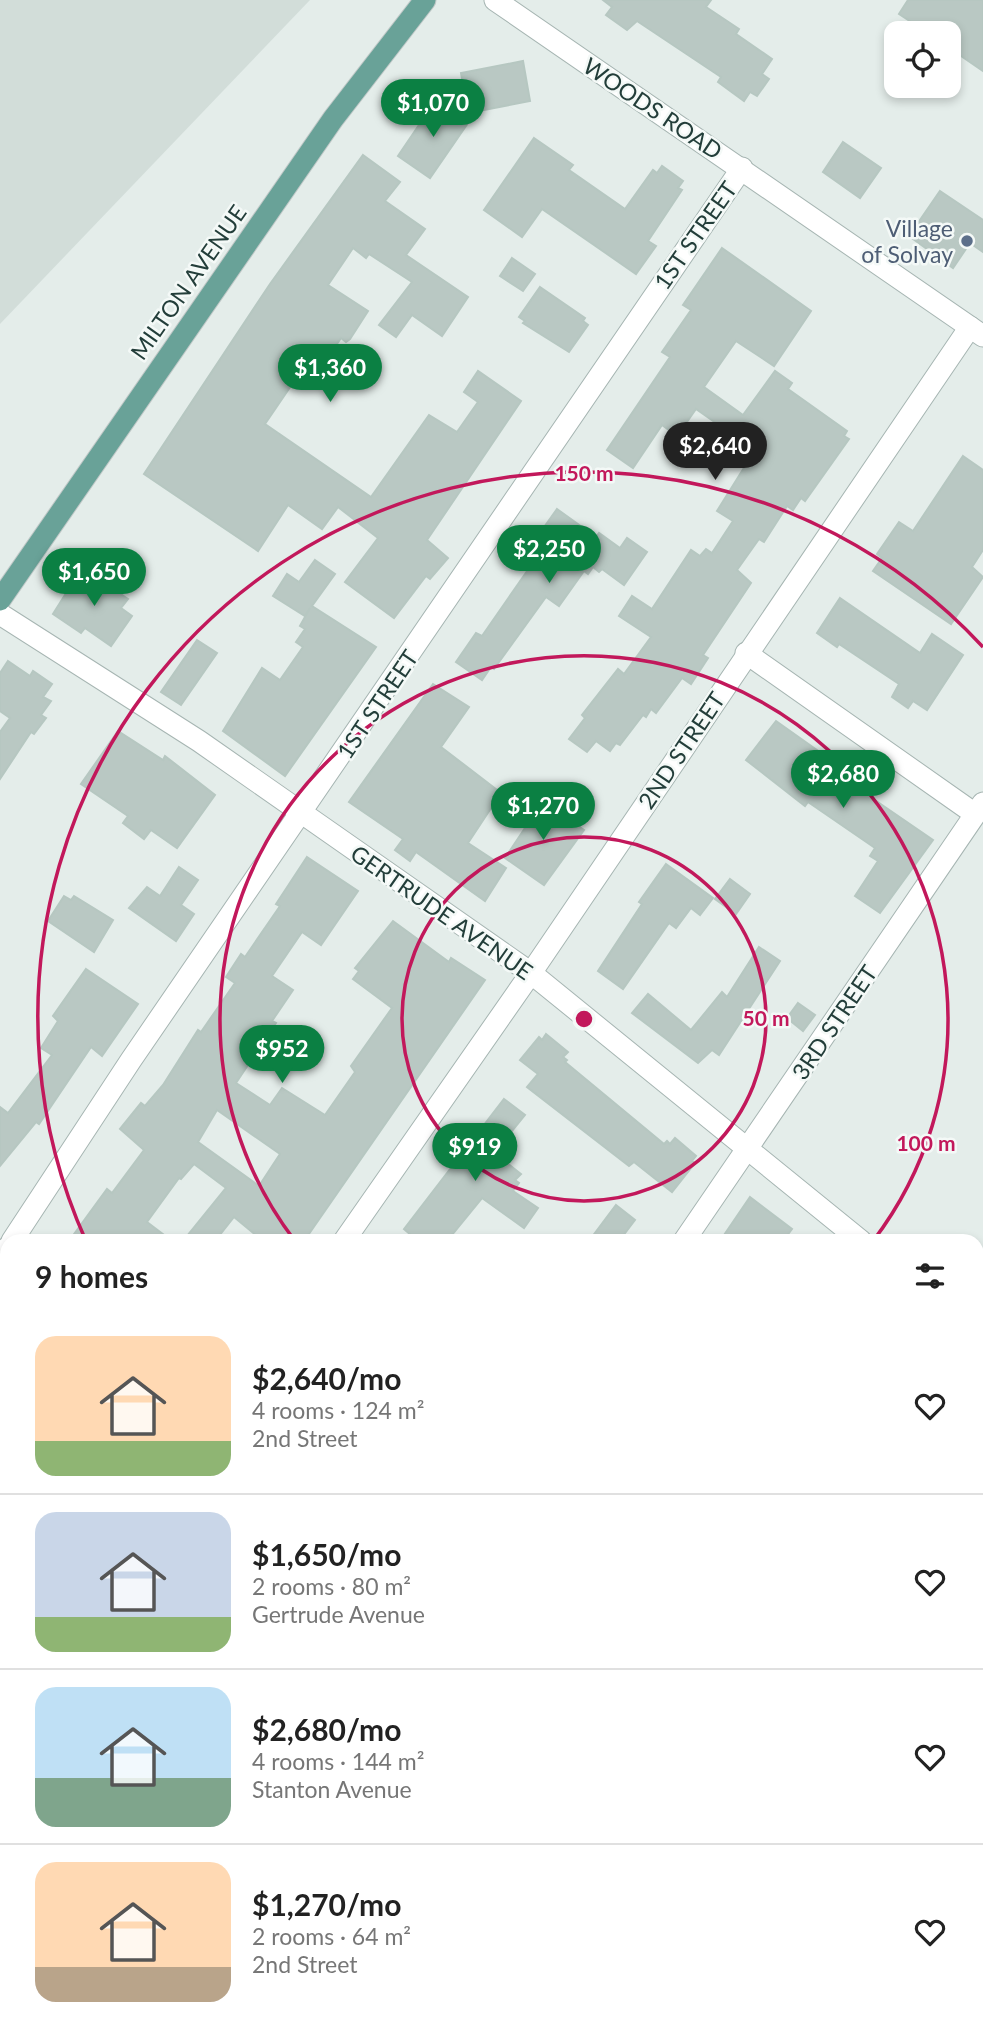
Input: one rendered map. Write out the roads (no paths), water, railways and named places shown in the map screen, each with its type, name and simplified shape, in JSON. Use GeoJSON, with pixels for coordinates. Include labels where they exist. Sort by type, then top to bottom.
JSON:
{"type":"FeatureCollection","features":[{"type":"Feature","properties":{"kind":"main road","name":"MILTON AVENUE"},"geometry":{"type":"LineString","coordinates":[[0,600],[333,119],[425,0]]}},
{"type":"Feature","properties":{"kind":"street","name":"WOODS ROAD"},"geometry":{"type":"LineString","coordinates":[[495,0],[976,332]]}},
{"type":"Feature","properties":{"kind":"street","name":"1ST STREET"},"geometry":{"type":"LineString","coordinates":[[17,1234],[741,168]]}},
{"type":"Feature","properties":{"kind":"street","name":"2ND STREET"},"geometry":{"type":"LineString","coordinates":[[349,1234],[531,974],[747,653],[976,332]]}},
{"type":"Feature","properties":{"kind":"street","name":"GERTRUDE AVENUE"},"geometry":{"type":"LineString","coordinates":[[0,614],[199,741],[531,974],[852,1234]]}},
{"type":"Feature","properties":{"kind":"street"},"geometry":{"type":"LineString","coordinates":[[747,653],[979,809]]}},
{"type":"Feature","properties":{"kind":"street","name":"3RD STREET"},"geometry":{"type":"LineString","coordinates":[[689,1234],[979,809]]}},
{"type":"Feature","properties":{"kind":"place","name":"Village of Solvay"},"geometry":{"type":"Point","coordinates":[967,241]}}]}
